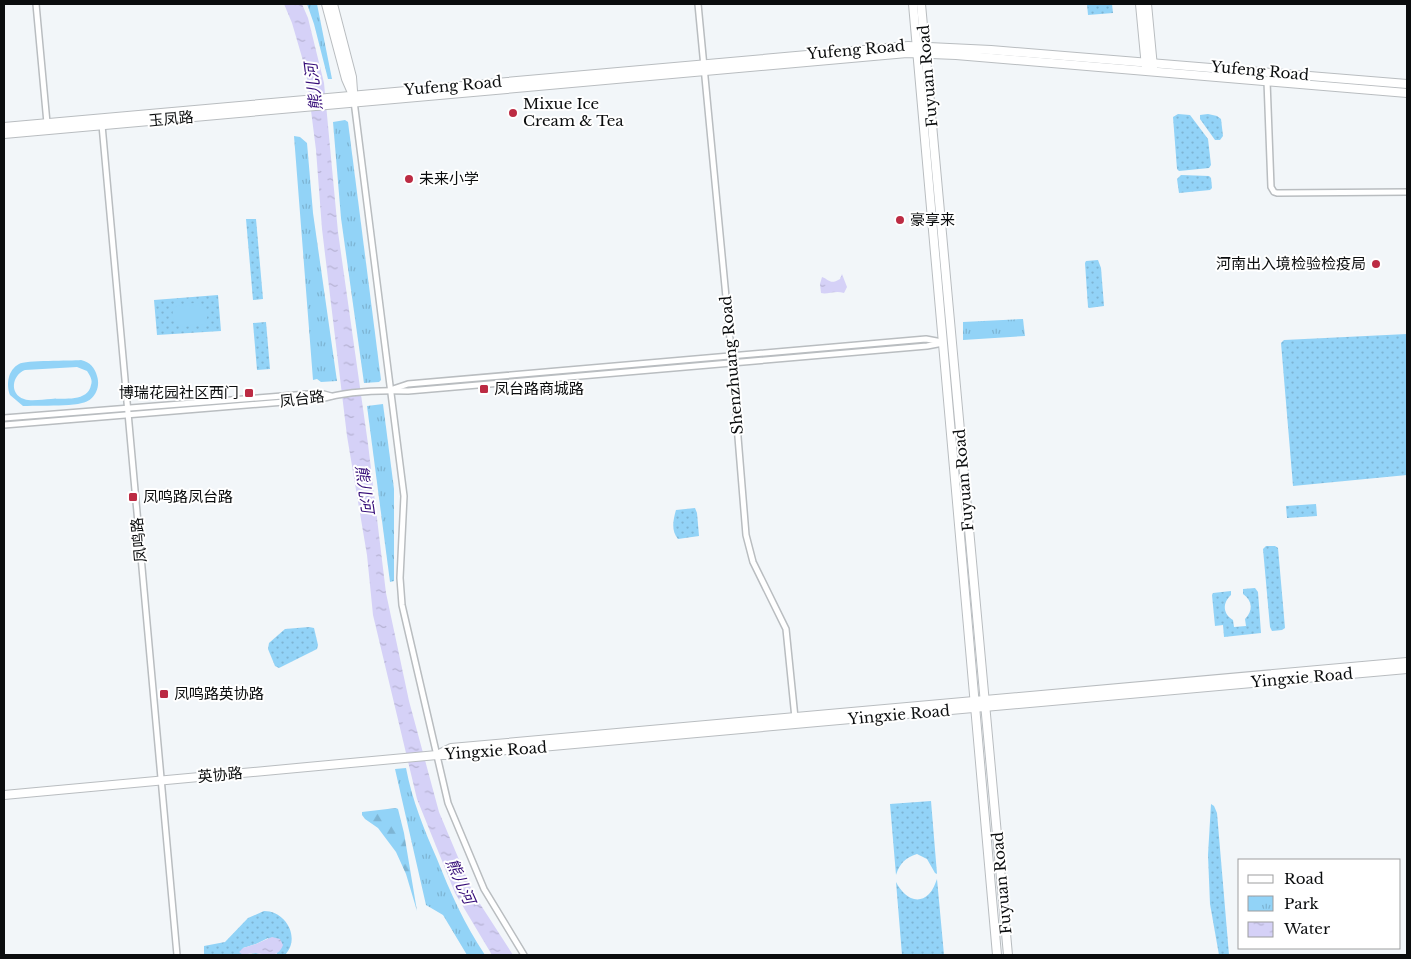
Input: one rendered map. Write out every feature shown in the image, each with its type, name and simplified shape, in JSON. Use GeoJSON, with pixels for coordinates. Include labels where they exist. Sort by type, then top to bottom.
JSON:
{"type":"FeatureCollection","features":[{"type":"Feature","properties":{"kind":"street"},"geometry":{"type":"LineString","coordinates":[[36,4],[46,123]]}},
{"type":"Feature","properties":{"kind":"street"},"geometry":{"type":"LineString","coordinates":[[326,4],[346,79],[354,99]]}},
{"type":"Feature","properties":{"kind":"street"},"geometry":{"type":"LineString","coordinates":[[333,4],[352,77],[404,496],[404,516],[401,530],[401,598],[433,755],[448,803],[479,877],[492,903],[524,955]]}},
{"type":"Feature","properties":{"kind":"street","name":"Shenzhuang Road"},"geometry":{"type":"LineString","coordinates":[[698,4],[732,363],[746,535],[753,562],[784,623],[788,636],[795,718]]}},
{"type":"Feature","properties":{"kind":"street","name":"Fuyuan Road"},"geometry":{"type":"LineString","coordinates":[[913,4],[921,50],[986,704],[1008,955]]}},
{"type":"Feature","properties":{"kind":"street","name":"Fuyuan Road"},"geometry":{"type":"LineString","coordinates":[[921,4],[921,50],[943,343],[997,955]]}},
{"type":"Feature","properties":{"kind":"street"},"geometry":{"type":"LineString","coordinates":[[1140,4],[1149,67]]}},
{"type":"Feature","properties":{"kind":"street"},"geometry":{"type":"LineString","coordinates":[[1147,4],[1149,67]]}},
{"type":"Feature","properties":{"kind":"street","name":"Yufeng Road"},"geometry":{"type":"LineString","coordinates":[[337,100],[704,67],[894,54],[921,50],[964,55],[1407,84]]}},
{"type":"Feature","properties":{"kind":"street","name":"Yufeng Road"},"geometry":{"type":"LineString","coordinates":[[1149,67],[1267,81],[1407,93]]}},
{"type":"Feature","properties":{"kind":"street"},"geometry":{"type":"LineString","coordinates":[[1267,81],[1271,187],[1274,192],[1277,194],[1407,192]]}},
{"type":"Feature","properties":{"kind":"street","name":"玉凤路"},"geometry":{"type":"LineString","coordinates":[[4,134],[337,100]]}},
{"type":"Feature","properties":{"kind":"street","name":"玉凤路"},"geometry":{"type":"LineString","coordinates":[[4,127],[300,104]]}},
{"type":"Feature","properties":{"kind":"street","name":"凤鸣路"},"geometry":{"type":"LineString","coordinates":[[102,125],[177,955]]}},
{"type":"Feature","properties":{"kind":"street"},"geometry":{"type":"LineString","coordinates":[[391,390],[408,384],[926,339],[943,343]]}},
{"type":"Feature","properties":{"kind":"street"},"geometry":{"type":"LineString","coordinates":[[391,390],[408,391],[927,346],[943,343]]}},
{"type":"Feature","properties":{"kind":"street","name":"凤台路"},"geometry":{"type":"LineString","coordinates":[[4,425],[320,392],[332,396],[391,390]]}},
{"type":"Feature","properties":{"kind":"street","name":"凤台路"},"geometry":{"type":"LineString","coordinates":[[4,418],[128,411]]}},
{"type":"Feature","properties":{"kind":"street","name":"Yingxie Road"},"geometry":{"type":"LineString","coordinates":[[986,704],[1407,662]]}},
{"type":"Feature","properties":{"kind":"street","name":"Yingxie Road"},"geometry":{"type":"LineString","coordinates":[[433,755],[452,748],[795,718],[1407,669]]}},
{"type":"Feature","properties":{"kind":"street","name":"Yingxie Road"},"geometry":{"type":"LineString","coordinates":[[433,755],[651,738],[974,705]]}},
{"type":"Feature","properties":{"kind":"street","name":"英协路"},"geometry":{"type":"LineString","coordinates":[[4,795],[433,755]]}},
{"type":"Feature","properties":{"kind":"green space"},"geometry":{"type":"Polygon","coordinates":[[[307,4],[317,4],[332,79],[328,79],[307,4]]]}},
{"type":"Feature","properties":{"kind":"green space"},"geometry":{"type":"Polygon","coordinates":[[[1087,4],[1112,4],[1113,13],[1088,15],[1087,4]]]}},
{"type":"Feature","properties":{"kind":"green space"},"geometry":{"type":"Polygon","coordinates":[[[1178,114],[1190,115],[1208,139],[1211,165],[1209,168],[1179,171],[1177,169],[1173,117],[1178,114]]]}},
{"type":"Feature","properties":{"kind":"green space"},"geometry":{"type":"Polygon","coordinates":[[[1208,114],[1221,119],[1223,136],[1220,140],[1215,140],[1200,119],[1200,115],[1208,114]]]}},
{"type":"Feature","properties":{"kind":"green space"},"geometry":{"type":"Polygon","coordinates":[[[345,120],[348,122],[381,380],[379,382],[364,383],[341,218],[333,122],[345,120]]]}},
{"type":"Feature","properties":{"kind":"green space"},"geometry":{"type":"Polygon","coordinates":[[[294,136],[300,137],[307,143],[313,213],[337,381],[321,382],[317,379],[313,380],[294,136]]]}},
{"type":"Feature","properties":{"kind":"green space"},"geometry":{"type":"Polygon","coordinates":[[[1181,175],[1209,176],[1212,188],[1210,190],[1179,193],[1177,179],[1181,175]]]}},
{"type":"Feature","properties":{"kind":"green space"},"geometry":{"type":"Polygon","coordinates":[[[246,219],[256,219],[263,299],[253,300],[246,219]]]}},
{"type":"Feature","properties":{"kind":"green space"},"geometry":{"type":"Polygon","coordinates":[[[1098,260],[1101,268],[1104,306],[1089,308],[1085,263],[1086,261],[1098,260]]]}},
{"type":"Feature","properties":{"kind":"green space"},"geometry":{"type":"Polygon","coordinates":[[[218,295],[221,331],[157,335],[154,300],[218,295]]]}},
{"type":"Feature","properties":{"kind":"green space"},"geometry":{"type":"Polygon","coordinates":[[[200,303],[207,312],[205,324],[182,327],[175,323],[173,311],[175,307],[184,304],[200,303]]]}},
{"type":"Feature","properties":{"kind":"green space"},"geometry":{"type":"Polygon","coordinates":[[[1023,319],[1025,336],[963,340],[963,322],[1023,319]]]}},
{"type":"Feature","properties":{"kind":"green space"},"geometry":{"type":"Polygon","coordinates":[[[266,322],[270,369],[257,370],[253,323],[266,322]]]}},
{"type":"Feature","properties":{"kind":"green space"},"geometry":{"type":"Polygon","coordinates":[[[1407,334],[1407,475],[1293,486],[1281,343],[1284,340],[1407,334]]]}},
{"type":"Feature","properties":{"kind":"green space"},"geometry":{"type":"Polygon","coordinates":[[[81,360],[93,368],[98,381],[96,393],[86,402],[69,405],[23,406],[10,395],[8,386],[10,374],[19,364],[39,361],[81,360]],[[77,367],[25,370],[17,376],[14,389],[19,397],[30,400],[80,397],[89,390],[92,383],[87,371],[77,367]]]}},
{"type":"Feature","properties":{"kind":"green space"},"geometry":{"type":"Polygon","coordinates":[[[383,404],[394,489],[394,581],[390,582],[367,406],[383,404]]]}},
{"type":"Feature","properties":{"kind":"green space"},"geometry":{"type":"Polygon","coordinates":[[[1316,504],[1317,516],[1287,518],[1286,506],[1316,504]]]}},
{"type":"Feature","properties":{"kind":"green space"},"geometry":{"type":"Polygon","coordinates":[[[695,508],[699,536],[678,539],[673,521],[676,510],[695,508]]]}},
{"type":"Feature","properties":{"kind":"green space"},"geometry":{"type":"Polygon","coordinates":[[[1266,546],[1278,548],[1285,628],[1282,630],[1272,631],[1270,627],[1263,549],[1266,546]]]}},
{"type":"Feature","properties":{"kind":"green space"},"geometry":{"type":"Polygon","coordinates":[[[1255,588],[1258,592],[1261,633],[1224,637],[1223,625],[1215,626],[1213,593],[1231,591],[1231,595],[1225,605],[1227,615],[1233,620],[1234,627],[1246,626],[1245,619],[1251,606],[1249,600],[1243,594],[1243,589],[1255,588]]]}},
{"type":"Feature","properties":{"kind":"green space"},"geometry":{"type":"Polygon","coordinates":[[[314,628],[318,645],[317,649],[279,668],[275,666],[268,649],[269,643],[285,629],[314,628]]]}},
{"type":"Feature","properties":{"kind":"green space"},"geometry":{"type":"Polygon","coordinates":[[[406,768],[419,814],[447,884],[464,920],[485,955],[467,955],[443,915],[426,905],[395,769],[406,768]]]}},
{"type":"Feature","properties":{"kind":"green space"},"geometry":{"type":"Polygon","coordinates":[[[931,801],[937,874],[927,859],[917,854],[904,861],[896,875],[890,804],[931,801]]]}},
{"type":"Feature","properties":{"kind":"green space"},"geometry":{"type":"Polygon","coordinates":[[[1211,804],[1217,813],[1229,955],[1219,955],[1210,904],[1208,855],[1211,804]]]}},
{"type":"Feature","properties":{"kind":"green space"},"geometry":{"type":"Polygon","coordinates":[[[398,809],[404,833],[417,911],[406,874],[396,852],[378,828],[362,815],[362,812],[398,809]]]}},
{"type":"Feature","properties":{"kind":"green space"},"geometry":{"type":"Polygon","coordinates":[[[937,879],[944,955],[902,955],[896,882],[902,891],[910,897],[919,899],[924,898],[930,892],[937,879]]]}},
{"type":"Feature","properties":{"kind":"green space"},"geometry":{"type":"Polygon","coordinates":[[[264,911],[279,915],[285,920],[289,927],[292,941],[285,955],[274,955],[277,954],[268,938],[243,948],[243,955],[204,955],[204,946],[225,942],[248,918],[264,911]]]}},
{"type":"Feature","properties":{"kind":"green space"},"geometry":{"type":"Polygon","coordinates":[[[256,953],[264,955],[243,955],[256,953]]]}},
{"type":"Feature","properties":{"kind":"water","name":"熊儿河"},"geometry":{"type":"Polygon","coordinates":[[[284,4],[302,4],[308,18],[324,83],[338,232],[368,444],[386,593],[409,701],[439,812],[473,893],[513,955],[492,955],[455,893],[417,799],[373,615],[367,555],[347,436],[322,229],[316,150],[306,71],[292,23],[284,4]]]}},
{"type":"Feature","properties":{"kind":"water"},"geometry":{"type":"Polygon","coordinates":[[[842,274],[847,287],[844,293],[821,293],[820,284],[822,277],[834,282],[840,279],[842,274]]]}},
{"type":"Feature","properties":{"kind":"water"},"geometry":{"type":"Polygon","coordinates":[[[272,937],[280,939],[283,945],[275,954],[254,953],[243,955],[239,952],[243,948],[272,937]]]}},
{"type":"Feature","properties":{"kind":"place","name":"Mixue Ice Cream & Tea"},"geometry":{"type":"Point","coordinates":[513,113]}},
{"type":"Feature","properties":{"kind":"place","name":"未来小学"},"geometry":{"type":"Point","coordinates":[409,179]}},
{"type":"Feature","properties":{"kind":"place","name":"豪享来"},"geometry":{"type":"Point","coordinates":[900,220]}},
{"type":"Feature","properties":{"kind":"place","name":"河南出入境检验检疫局"},"geometry":{"type":"Point","coordinates":[1376,264]}},
{"type":"Feature","properties":{"kind":"place","name":"凤台路商城路"},"geometry":{"type":"Point","coordinates":[484,389]}},
{"type":"Feature","properties":{"kind":"place","name":"博瑞花园社区西门"},"geometry":{"type":"Point","coordinates":[249,393]}},
{"type":"Feature","properties":{"kind":"place","name":"凤鸣路凤台路"},"geometry":{"type":"Point","coordinates":[133,497]}},
{"type":"Feature","properties":{"kind":"place","name":"凤鸣路英协路"},"geometry":{"type":"Point","coordinates":[164,694]}}]}
